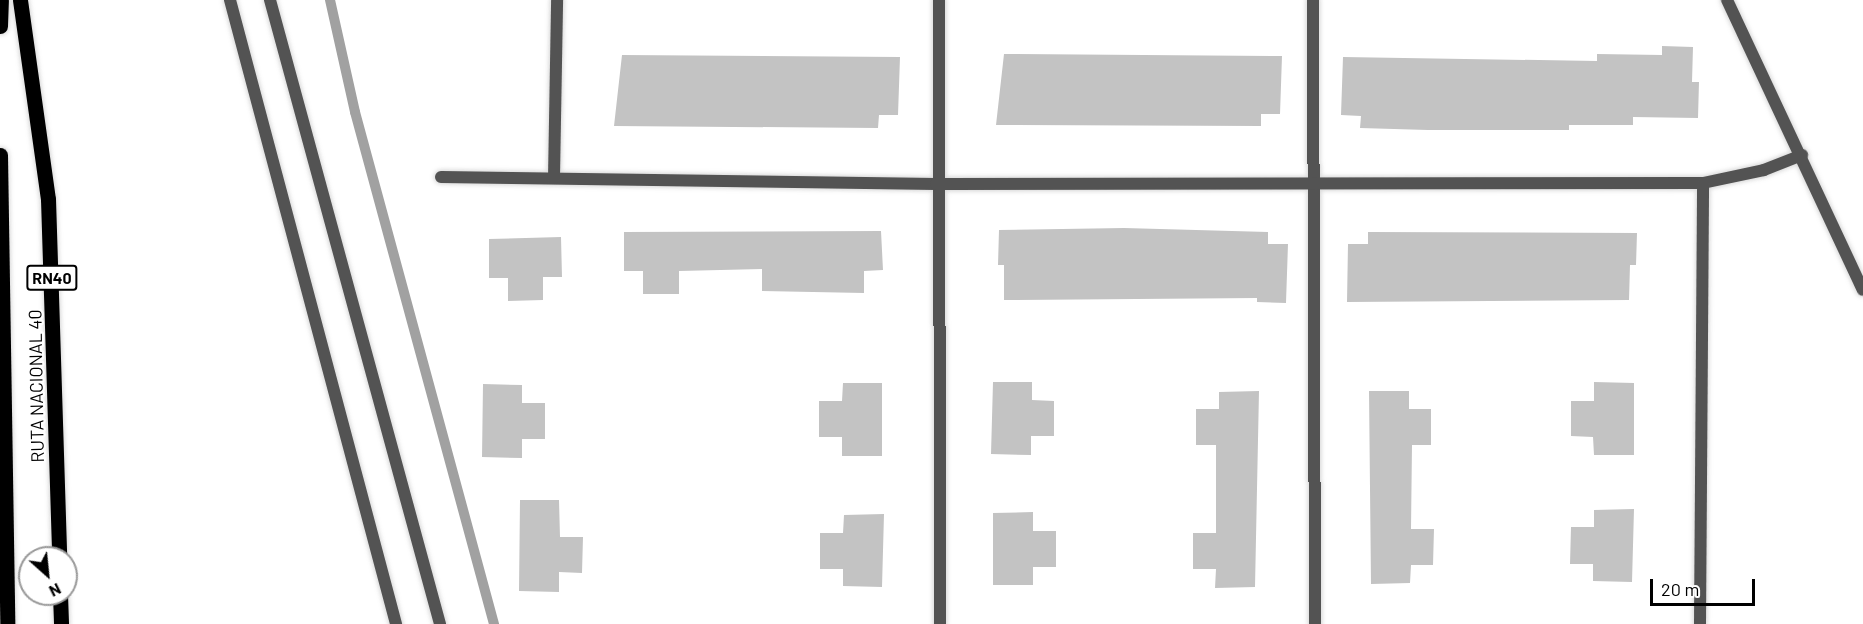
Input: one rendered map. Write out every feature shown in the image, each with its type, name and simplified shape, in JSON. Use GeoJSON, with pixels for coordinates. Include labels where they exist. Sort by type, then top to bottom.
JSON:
{"type":"FeatureCollection","features":[{"type":"Feature","properties":{"kind":"main road"},"geometry":{"type":"LineString","coordinates":[[0,26],[1,0]]}},
{"type":"Feature","properties":{"kind":"main road","name":"RUTA NACIONAL 40"},"geometry":{"type":"LineString","coordinates":[[20,0],[48,199],[59,546]]}},
{"type":"Feature","properties":{"kind":"main road","name":"RUTA NACIONAL 40"},"geometry":{"type":"LineString","coordinates":[[0,155],[7,624]]}},
{"type":"Feature","properties":{"kind":"main road"},"geometry":{"type":"LineString","coordinates":[[60,606],[61,624]]}},
{"type":"Feature","properties":{"kind":"street"},"geometry":{"type":"LineString","coordinates":[[230,0],[396,624]]}},
{"type":"Feature","properties":{"kind":"street"},"geometry":{"type":"LineString","coordinates":[[270,0],[440,624]]}},
{"type":"Feature","properties":{"kind":"street"},"geometry":{"type":"LineString","coordinates":[[554,178],[557,0]]}},
{"type":"Feature","properties":{"kind":"street"},"geometry":{"type":"LineString","coordinates":[[939,0],[936,184],[940,624]]}},
{"type":"Feature","properties":{"kind":"street"},"geometry":{"type":"LineString","coordinates":[[1313,0],[1315,624]]}},
{"type":"Feature","properties":{"kind":"street"},"geometry":{"type":"LineString","coordinates":[[1727,0],[1802,155],[1863,290]]}},
{"type":"Feature","properties":{"kind":"street"},"geometry":{"type":"LineString","coordinates":[[441,177],[936,184],[1702,183],[1764,170],[1802,155]]}},
{"type":"Feature","properties":{"kind":"street"},"geometry":{"type":"LineString","coordinates":[[1700,624],[1702,183]]}},
{"type":"Feature","properties":{"kind":"building"},"geometry":{"type":"Polygon","coordinates":[[[1662,46],[1693,47],[1692,82],[1699,82],[1698,118],[1633,117],[1633,125],[1569,125],[1569,130],[1428,130],[1360,128],[1361,116],[1341,115],[1343,57],[1597,61],[1597,54],[1662,55],[1662,46]]]}},
{"type":"Feature","properties":{"kind":"building"},"geometry":{"type":"Polygon","coordinates":[[[1004,54],[1282,56],[1280,114],[1261,114],[1261,126],[996,125],[1004,54]]]}},
{"type":"Feature","properties":{"kind":"building"},"geometry":{"type":"Polygon","coordinates":[[[622,55],[900,57],[898,115],[879,115],[878,128],[614,126],[622,55]]]}},
{"type":"Feature","properties":{"kind":"building"},"geometry":{"type":"Polygon","coordinates":[[[1124,228],[1268,232],[1268,244],[1288,244],[1286,303],[1257,302],[1257,298],[1004,300],[1004,265],[998,265],[999,230],[1124,228]]]}},
{"type":"Feature","properties":{"kind":"building"},"geometry":{"type":"Polygon","coordinates":[[[881,231],[883,270],[864,271],[864,293],[762,291],[762,269],[679,271],[679,294],[643,294],[643,271],[624,271],[624,232],[881,231]]]}},
{"type":"Feature","properties":{"kind":"building"},"geometry":{"type":"Polygon","coordinates":[[[1368,232],[1637,233],[1636,265],[1630,265],[1629,300],[1347,302],[1348,244],[1368,244],[1368,232]]]}},
{"type":"Feature","properties":{"kind":"building"},"geometry":{"type":"Polygon","coordinates":[[[561,237],[562,277],[543,277],[543,300],[508,301],[508,278],[489,278],[489,239],[561,237]]]}},
{"type":"Feature","properties":{"kind":"building"},"geometry":{"type":"Polygon","coordinates":[[[993,382],[1032,382],[1032,400],[1054,401],[1054,436],[1031,436],[1031,455],[991,454],[993,382]]]}},
{"type":"Feature","properties":{"kind":"building"},"geometry":{"type":"Polygon","coordinates":[[[1594,382],[1634,383],[1634,455],[1594,455],[1593,437],[1571,436],[1571,401],[1594,401],[1594,382]]]}},
{"type":"Feature","properties":{"kind":"building"},"geometry":{"type":"Polygon","coordinates":[[[843,383],[882,383],[882,456],[842,456],[842,437],[819,437],[819,401],[842,401],[843,383]]]}},
{"type":"Feature","properties":{"kind":"building"},"geometry":{"type":"Polygon","coordinates":[[[483,384],[522,385],[522,403],[545,403],[545,439],[522,439],[522,458],[482,457],[483,384]]]}},
{"type":"Feature","properties":{"kind":"building"},"geometry":{"type":"Polygon","coordinates":[[[1259,391],[1255,587],[1215,588],[1216,569],[1193,569],[1193,533],[1216,533],[1216,445],[1196,445],[1196,409],[1219,409],[1219,392],[1259,391]]]}},
{"type":"Feature","properties":{"kind":"building"},"geometry":{"type":"Polygon","coordinates":[[[1369,391],[1409,391],[1409,409],[1431,409],[1431,445],[1412,445],[1411,529],[1434,529],[1433,565],[1411,565],[1410,583],[1371,584],[1369,391]]]}},
{"type":"Feature","properties":{"kind":"building"},"geometry":{"type":"Polygon","coordinates":[[[520,500],[559,500],[560,537],[583,537],[582,573],[559,572],[559,592],[519,591],[520,500]]]}},
{"type":"Feature","properties":{"kind":"building"},"geometry":{"type":"Polygon","coordinates":[[[1634,509],[1632,582],[1593,581],[1593,564],[1570,564],[1571,527],[1594,527],[1594,510],[1634,509]]]}},
{"type":"Feature","properties":{"kind":"building"},"geometry":{"type":"Polygon","coordinates":[[[1033,512],[1033,531],[1056,531],[1056,567],[1033,567],[1033,585],[993,585],[993,513],[1033,512]]]}},
{"type":"Feature","properties":{"kind":"building"},"geometry":{"type":"Polygon","coordinates":[[[884,514],[882,587],[843,586],[843,569],[820,569],[820,533],[843,533],[844,515],[884,514]]]}},
{"type":"Feature","properties":{"kind":"waterway"},"geometry":{"type":"LineString","coordinates":[[330,0],[355,112],[494,624]]}}]}
